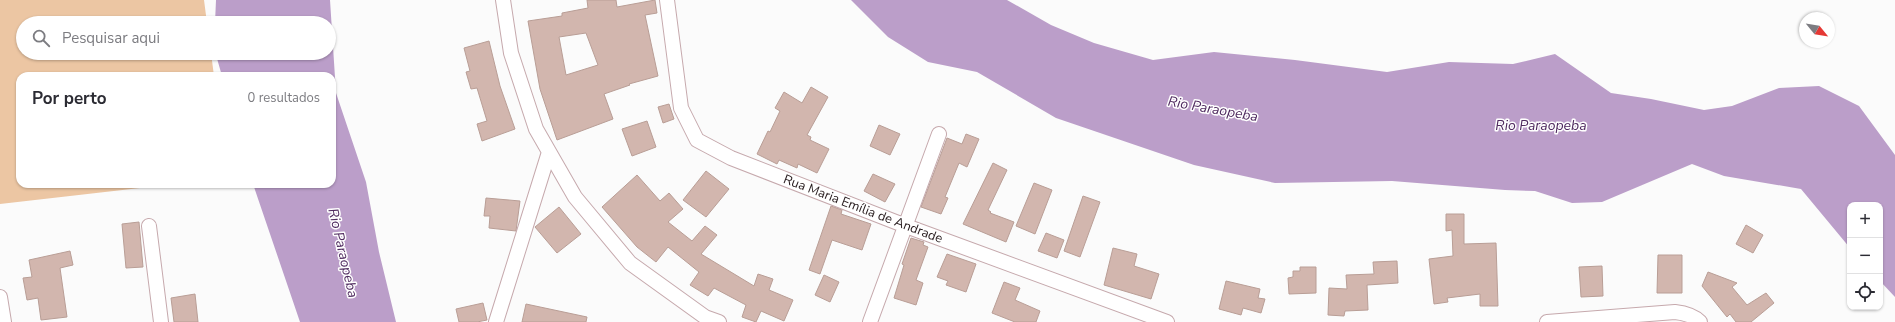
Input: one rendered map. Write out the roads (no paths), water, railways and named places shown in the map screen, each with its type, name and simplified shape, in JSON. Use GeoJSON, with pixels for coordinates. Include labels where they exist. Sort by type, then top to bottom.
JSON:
{"type":"FeatureCollection","features":[{"type":"Feature","properties":{"kind":"street"},"geometry":{"type":"LineString","coordinates":[[503,0],[511,54],[536,129],[575,197],[630,263],[705,317],[719,322]]}},
{"type":"Feature","properties":{"kind":"street","name":"Rua Maria Emília de Andrade"},"geometry":{"type":"LineString","coordinates":[[667,0],[681,108],[697,140],[731,158],[906,226],[1167,322]]}},
{"type":"Feature","properties":{"kind":"street"},"geometry":{"type":"LineString","coordinates":[[870,322],[939,134]]}},
{"type":"Feature","properties":{"kind":"street"},"geometry":{"type":"LineString","coordinates":[[496,322],[549,152]]}},
{"type":"Feature","properties":{"kind":"street"},"geometry":{"type":"LineString","coordinates":[[149,226],[161,322]]}},
{"type":"Feature","properties":{"kind":"street"},"geometry":{"type":"LineString","coordinates":[[0,297],[4,322]]}},
{"type":"Feature","properties":{"kind":"street"},"geometry":{"type":"LineString","coordinates":[[1547,322],[1675,312],[1685,313],[1696,318],[1700,322]]}},
{"type":"Feature","properties":{"kind":"water","name":"Rio Paraopeba"},"geometry":{"type":"Polygon","coordinates":[[[216,0],[330,0],[331,16],[215,16],[216,0]]]}},
{"type":"Feature","properties":{"kind":"water","name":"Rio Paraopeba"},"geometry":{"type":"Polygon","coordinates":[[[851,0],[1007,0],[1051,25],[1094,43],[1153,60],[1214,52],[1295,60],[1387,72],[1449,62],[1513,64],[1555,54],[1611,93],[1651,99],[1704,110],[1732,106],[1779,88],[1819,86],[1859,106],[1895,155],[1895,297],[1883,284],[1883,202],[1847,202],[1847,244],[1801,189],[1724,176],[1692,164],[1602,202],[1572,203],[1535,191],[1392,181],[1275,183],[1194,165],[1056,118],[977,72],[928,62],[888,37],[851,0]]]}},
{"type":"Feature","properties":{"kind":"water","name":"Rio Paraopeba"},"geometry":{"type":"Polygon","coordinates":[[[217,60],[334,60],[335,72],[221,72],[217,60]]]}},
{"type":"Feature","properties":{"kind":"water","name":"Rio Paraopeba"},"geometry":{"type":"Polygon","coordinates":[[[336,93],[366,182],[379,252],[396,322],[300,322],[254,188],[336,188],[336,93]]]}}]}
